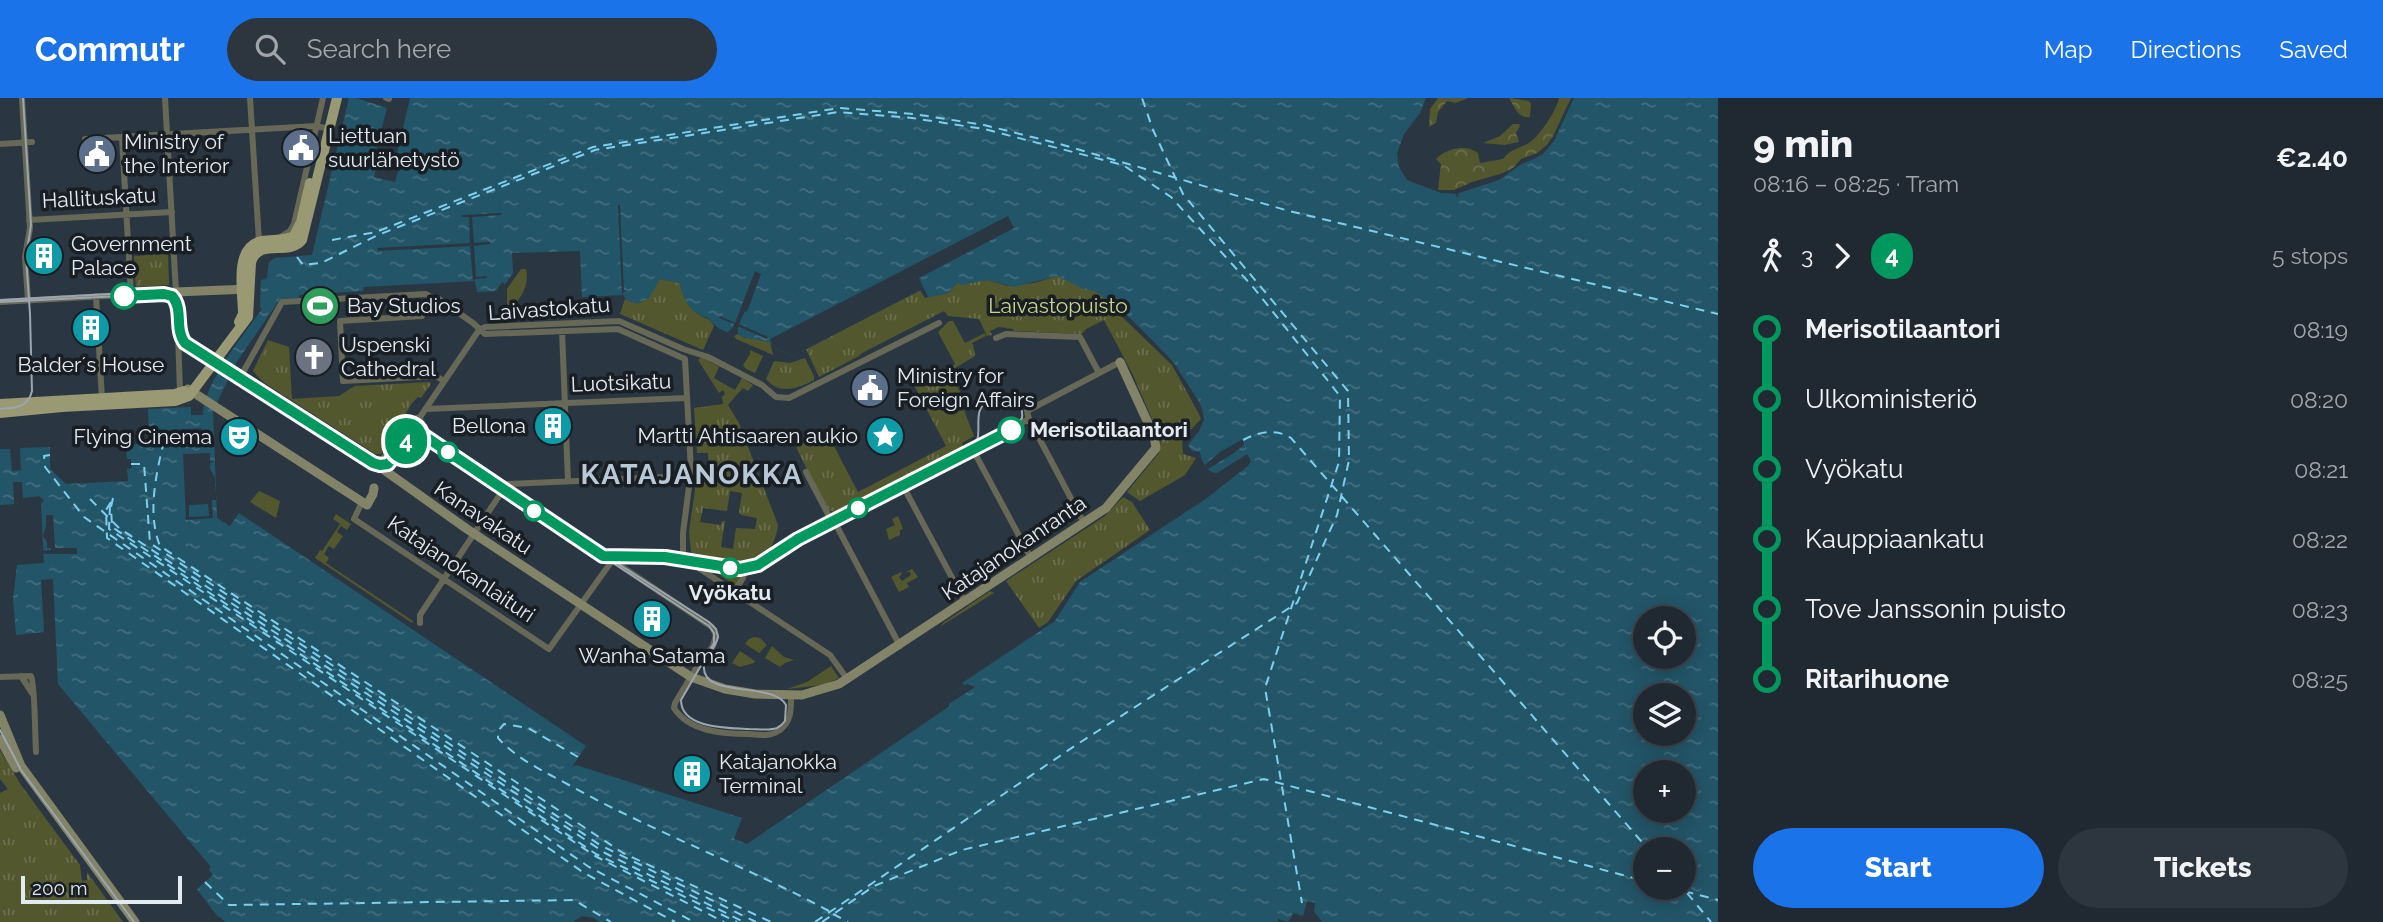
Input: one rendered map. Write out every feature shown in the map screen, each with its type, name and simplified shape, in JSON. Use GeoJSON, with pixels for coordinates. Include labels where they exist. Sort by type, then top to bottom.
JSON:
{"type":"FeatureCollection","features":[{"type":"Feature","properties":{"kind":"main road"},"geometry":{"type":"LineString","coordinates":[[0,413],[187,391],[224,366],[232,335],[243,314],[251,262],[255,254],[264,249],[297,246],[331,98]]}},
{"type":"Feature","properties":{"kind":"main road"},"geometry":{"type":"LineString","coordinates":[[323,128],[337,98]]}},
{"type":"Feature","properties":{"kind":"main road"},"geometry":{"type":"LineString","coordinates":[[247,289],[244,254],[250,246],[259,241],[292,237],[302,230]]}},
{"type":"Feature","properties":{"kind":"main road"},"geometry":{"type":"LineString","coordinates":[[178,327],[176,292],[247,289]]}},
{"type":"Feature","properties":{"kind":"main road","name":"Kanavakatu"},"geometry":{"type":"LineString","coordinates":[[178,327],[183,341],[381,468],[474,534],[691,677],[735,692],[791,695]]}},
{"type":"Feature","properties":{"kind":"main road","name":"Katajanokanranta"},"geometry":{"type":"LineString","coordinates":[[791,695],[822,691],[848,680],[1111,503],[1156,448],[1154,436],[1120,362]]}},
{"type":"Feature","properties":{"kind":"main road"},"geometry":{"type":"LineString","coordinates":[[187,391],[205,399],[363,505],[374,488],[381,468]]}},
{"type":"Feature","properties":{"kind":"main road"},"geometry":{"type":"LineString","coordinates":[[0,404],[102,401]]}},
{"type":"Feature","properties":{"kind":"main road"},"geometry":{"type":"LineString","coordinates":[[0,716],[15,755],[26,774],[135,922]]}},
{"type":"Feature","properties":{"kind":"main road"},"geometry":{"type":"LineString","coordinates":[[0,739],[15,767],[130,922]]}},
{"type":"Feature","properties":{"kind":"street"},"geometry":{"type":"LineString","coordinates":[[22,98],[28,142],[29,220],[25,257],[27,300]]}},
{"type":"Feature","properties":{"kind":"street"},"geometry":{"type":"LineString","coordinates":[[0,302],[176,292],[165,98]]}},
{"type":"Feature","properties":{"kind":"street"},"geometry":{"type":"LineString","coordinates":[[250,98],[259,241]]}},
{"type":"Feature","properties":{"kind":"street"},"geometry":{"type":"LineString","coordinates":[[275,240],[286,233],[294,223],[323,128],[323,98]]}},
{"type":"Feature","properties":{"kind":"street"},"geometry":{"type":"LineString","coordinates":[[85,139],[252,129],[323,128]]}},
{"type":"Feature","properties":{"kind":"street"},"geometry":{"type":"LineString","coordinates":[[122,137],[131,294]]}},
{"type":"Feature","properties":{"kind":"street"},"geometry":{"type":"LineString","coordinates":[[0,144],[28,142]]}},
{"type":"Feature","properties":{"kind":"street","name":"Hallituskatu"},"geometry":{"type":"LineString","coordinates":[[29,220],[172,212]]}},
{"type":"Feature","properties":{"kind":"street"},"geometry":{"type":"LineString","coordinates":[[224,366],[282,302],[426,294],[439,299],[479,330],[426,409],[410,424],[381,468]]}},
{"type":"Feature","properties":{"kind":"street"},"geometry":{"type":"LineString","coordinates":[[96,296],[102,401]]}},
{"type":"Feature","properties":{"kind":"street"},"geometry":{"type":"LineString","coordinates":[[434,299],[422,316],[340,321],[343,380],[436,376],[444,382]]}},
{"type":"Feature","properties":{"kind":"street","name":"Laivastokatu"},"geometry":{"type":"LineString","coordinates":[[687,398],[685,359],[618,329],[485,334],[479,330],[485,327],[619,321],[708,357],[762,385],[776,397],[789,398],[939,323]]}},
{"type":"Feature","properties":{"kind":"street"},"geometry":{"type":"LineString","coordinates":[[178,327],[187,391]]}},
{"type":"Feature","properties":{"kind":"street"},"geometry":{"type":"LineString","coordinates":[[562,331],[568,473],[564,482]]}},
{"type":"Feature","properties":{"kind":"street"},"geometry":{"type":"LineString","coordinates":[[996,338],[1006,334],[1080,337],[1099,373]]}},
{"type":"Feature","properties":{"kind":"street"},"geometry":{"type":"LineString","coordinates":[[1084,523],[1027,411],[1120,362]]}},
{"type":"Feature","properties":{"kind":"street"},"geometry":{"type":"LineString","coordinates":[[683,558],[683,533],[691,476],[687,398]]}},
{"type":"Feature","properties":{"kind":"street","name":"Luotsikatu"},"geometry":{"type":"LineString","coordinates":[[426,409],[687,398]]}},
{"type":"Feature","properties":{"kind":"street"},"geometry":{"type":"LineString","coordinates":[[381,468],[393,464],[421,423],[420,417]]}},
{"type":"Feature","properties":{"kind":"street"},"geometry":{"type":"LineString","coordinates":[[613,559],[656,555],[733,567],[749,566],[832,520],[1029,419]]}},
{"type":"Feature","properties":{"kind":"street"},"geometry":{"type":"LineString","coordinates":[[410,424],[710,624],[716,635],[715,641],[674,706],[676,712],[688,721],[716,732],[771,735],[789,720],[791,695]]}},
{"type":"Feature","properties":{"kind":"street"},"geometry":{"type":"LineString","coordinates":[[972,448],[1031,558]]}},
{"type":"Feature","properties":{"kind":"street"},"geometry":{"type":"LineString","coordinates":[[806,472],[900,646]]}},
{"type":"Feature","properties":{"kind":"street"},"geometry":{"type":"LineString","coordinates":[[420,623],[420,615],[507,484],[691,476]]}},
{"type":"Feature","properties":{"kind":"street"},"geometry":{"type":"LineString","coordinates":[[902,484],[965,602]]}},
{"type":"Feature","properties":{"kind":"street","name":"Katajanokanlaituri"},"geometry":{"type":"LineString","coordinates":[[363,505],[354,519],[549,649],[581,606]]}},
{"type":"Feature","properties":{"kind":"street"},"geometry":{"type":"LineString","coordinates":[[683,558],[835,660],[848,680]]}},
{"type":"Feature","properties":{"kind":"street"},"geometry":{"type":"LineString","coordinates":[[581,606],[613,559]]}},
{"type":"Feature","properties":{"kind":"street"},"geometry":{"type":"LineString","coordinates":[[734,592],[743,578],[744,571]]}},
{"type":"Feature","properties":{"kind":"street"},"geometry":{"type":"LineString","coordinates":[[21,676],[32,693],[36,751]]}},
{"type":"Feature","properties":{"kind":"street"},"geometry":{"type":"LineString","coordinates":[[0,677],[31,676],[35,687],[32,693]]}},
{"type":"Feature","properties":{"kind":"green space"},"geometry":{"type":"Polygon","coordinates":[[[1438,98],[1468,98],[1456,103],[1447,101],[1438,112],[1436,123],[1429,127],[1430,109],[1438,98]]]}},
{"type":"Feature","properties":{"kind":"green space"},"geometry":{"type":"Polygon","coordinates":[[[1509,98],[1529,101],[1530,117],[1522,116],[1509,98]]]}},
{"type":"Feature","properties":{"kind":"green space"},"geometry":{"type":"Polygon","coordinates":[[[1559,98],[1571,98],[1553,136],[1537,153],[1521,159],[1513,168],[1503,173],[1454,190],[1438,190],[1441,164],[1436,159],[1440,155],[1462,148],[1478,153],[1480,163],[1503,159],[1536,136],[1551,117],[1559,98]]]}},
{"type":"Feature","properties":{"kind":"green space"},"geometry":{"type":"Polygon","coordinates":[[[1513,124],[1520,126],[1516,133],[1519,142],[1504,145],[1483,143],[1500,136],[1513,124]]]}},
{"type":"Feature","properties":{"kind":"green space"},"geometry":{"type":"Polygon","coordinates":[[[168,254],[169,285],[136,287],[134,256],[168,254]]]}},
{"type":"Feature","properties":{"kind":"green space"},"geometry":{"type":"Polygon","coordinates":[[[521,269],[526,269],[525,288],[507,312],[507,289],[521,269]]]}},
{"type":"Feature","properties":{"kind":"green space","name":"Laivastopuisto"},"geometry":{"type":"Polygon","coordinates":[[[1057,276],[1095,291],[1121,309],[1117,312],[1172,365],[1201,419],[1182,439],[1183,454],[1196,458],[1185,475],[1140,501],[1127,492],[1159,453],[1161,440],[1133,375],[1104,320],[1082,334],[1014,331],[999,327],[990,331],[992,335],[987,336],[979,319],[948,316],[944,311],[819,377],[806,349],[921,290],[929,297],[948,293],[957,283],[988,280],[1007,286],[1034,283],[1057,276]]]}},
{"type":"Feature","properties":{"kind":"green space"},"geometry":{"type":"Polygon","coordinates":[[[660,279],[680,283],[690,306],[713,323],[703,350],[620,314],[625,299],[638,303],[643,301],[660,279]]]}},
{"type":"Feature","properties":{"kind":"green space"},"geometry":{"type":"Polygon","coordinates":[[[949,321],[953,321],[965,343],[985,333],[986,336],[972,343],[975,356],[956,366],[938,332],[949,321]]]}},
{"type":"Feature","properties":{"kind":"green space"},"geometry":{"type":"Polygon","coordinates":[[[738,334],[770,342],[773,355],[736,339],[734,336],[738,334]]]}},
{"type":"Feature","properties":{"kind":"green space"},"geometry":{"type":"Polygon","coordinates":[[[268,340],[289,347],[292,399],[339,396],[355,386],[431,384],[421,398],[418,397],[412,403],[381,454],[375,454],[263,382],[253,371],[268,340]]]}},
{"type":"Feature","properties":{"kind":"green space"},"geometry":{"type":"Polygon","coordinates":[[[973,344],[975,356],[950,371],[968,408],[964,410],[974,436],[962,443],[963,447],[839,513],[827,510],[796,447],[826,431],[858,492],[946,446],[914,385],[961,361],[956,353],[973,344]]]}},
{"type":"Feature","properties":{"kind":"green space"},"geometry":{"type":"Polygon","coordinates":[[[750,350],[763,356],[755,373],[743,365],[750,350]]]}},
{"type":"Feature","properties":{"kind":"green space"},"geometry":{"type":"Polygon","coordinates":[[[702,357],[719,367],[714,378],[735,390],[742,378],[753,385],[748,391],[743,388],[726,407],[694,408],[723,404],[722,397],[725,394],[723,390],[719,393],[698,360],[702,357]]]}},
{"type":"Feature","properties":{"kind":"green space"},"geometry":{"type":"Polygon","coordinates":[[[805,358],[814,380],[801,386],[782,389],[766,379],[774,361],[790,363],[805,358]]]}},
{"type":"Feature","properties":{"kind":"green space"},"geometry":{"type":"Polygon","coordinates":[[[728,405],[739,423],[778,525],[774,541],[767,551],[757,558],[732,561],[691,555],[689,532],[698,469],[709,468],[708,453],[697,453],[694,408],[728,405]],[[730,491],[727,511],[703,508],[700,522],[721,525],[722,521],[725,521],[721,547],[733,549],[736,528],[755,529],[757,518],[741,515],[739,512],[742,493],[730,491]]]}},
{"type":"Feature","properties":{"kind":"green space"},"geometry":{"type":"Polygon","coordinates":[[[259,491],[280,501],[276,518],[250,502],[259,491]]]}},
{"type":"Feature","properties":{"kind":"green space"},"geometry":{"type":"Polygon","coordinates":[[[1123,497],[1132,502],[1150,530],[1076,581],[1048,622],[1039,628],[1006,581],[1105,516],[1123,497]]]}},
{"type":"Feature","properties":{"kind":"green space"},"geometry":{"type":"Polygon","coordinates":[[[336,514],[351,524],[347,530],[341,526],[337,532],[343,536],[334,549],[329,546],[324,554],[329,558],[326,563],[413,621],[412,623],[315,558],[340,524],[333,519],[336,514]]]}},
{"type":"Feature","properties":{"kind":"green space"},"geometry":{"type":"Polygon","coordinates":[[[898,516],[903,529],[900,530],[900,535],[889,540],[886,529],[895,525],[892,519],[898,516]]]}},
{"type":"Feature","properties":{"kind":"green space"},"geometry":{"type":"Polygon","coordinates":[[[713,569],[743,573],[735,586],[713,569]]]}},
{"type":"Feature","properties":{"kind":"green space"},"geometry":{"type":"Polygon","coordinates":[[[912,569],[918,577],[907,583],[909,587],[899,592],[891,577],[901,572],[899,577],[902,581],[911,575],[906,572],[912,569]]]}},
{"type":"Feature","properties":{"kind":"green space"},"geometry":{"type":"Polygon","coordinates":[[[990,591],[994,593],[941,626],[943,623],[990,591]]]}},
{"type":"Feature","properties":{"kind":"green space"},"geometry":{"type":"Polygon","coordinates":[[[754,637],[760,638],[767,645],[759,653],[745,644],[754,637]]]}},
{"type":"Feature","properties":{"kind":"green space"},"geometry":{"type":"Polygon","coordinates":[[[772,646],[784,657],[794,660],[780,667],[765,658],[772,646]]]}},
{"type":"Feature","properties":{"kind":"green space"},"geometry":{"type":"Polygon","coordinates":[[[740,651],[755,661],[754,663],[740,667],[732,663],[740,651]]]}},
{"type":"Feature","properties":{"kind":"green space"},"geometry":{"type":"Polygon","coordinates":[[[831,666],[839,678],[823,685],[787,689],[807,682],[831,666]]]}},
{"type":"Feature","properties":{"kind":"green space"},"geometry":{"type":"Polygon","coordinates":[[[0,750],[21,785],[80,865],[82,881],[87,880],[87,872],[123,922],[0,922],[0,793],[8,789],[0,779],[0,750]]]}},
{"type":"Feature","properties":{"kind":"water"},"geometry":{"type":"Polygon","coordinates":[[[349,98],[1426,98],[1420,113],[1404,134],[1397,153],[1399,167],[1407,180],[1441,193],[1456,194],[1457,198],[1459,193],[1499,180],[1520,165],[1542,155],[1554,141],[1574,98],[1718,98],[1718,922],[1322,922],[1314,911],[1315,903],[1307,901],[1303,916],[1294,913],[1288,922],[1278,919],[1278,922],[599,922],[594,918],[582,916],[573,922],[225,922],[218,917],[197,889],[213,875],[209,870],[211,867],[58,684],[53,579],[41,580],[44,632],[16,635],[13,599],[17,565],[44,563],[41,504],[44,500],[39,496],[23,498],[22,482],[13,482],[14,504],[0,505],[0,449],[10,449],[12,471],[21,470],[20,448],[50,447],[50,469],[66,484],[128,481],[127,469],[132,468],[131,459],[127,459],[126,445],[203,439],[202,428],[149,431],[148,409],[191,407],[191,415],[203,415],[217,375],[262,309],[261,280],[267,278],[269,262],[275,258],[312,255],[349,98]],[[580,251],[512,253],[513,273],[496,291],[477,292],[475,281],[364,287],[363,291],[299,295],[299,298],[280,299],[236,363],[213,411],[217,518],[230,526],[239,513],[586,746],[572,767],[576,765],[742,818],[734,839],[747,844],[950,706],[945,699],[965,685],[962,683],[1055,621],[1080,582],[1207,498],[1251,461],[1247,454],[1217,473],[1207,469],[1200,452],[1192,451],[1188,445],[1204,420],[1202,409],[1174,363],[1125,313],[1095,291],[1086,290],[1057,276],[1014,287],[987,280],[962,285],[957,283],[948,293],[925,298],[920,290],[793,356],[773,347],[770,342],[742,337],[738,334],[738,329],[733,327],[728,332],[720,329],[689,306],[680,283],[660,279],[649,298],[637,304],[625,299],[624,295],[582,297],[580,251]]]}},
{"type":"Feature","properties":{"kind":"pier"},"geometry":{"type":"Polygon","coordinates":[[[356,98],[410,98],[397,153],[403,154],[395,182],[374,177],[380,151],[376,150],[387,108],[356,98]]]}},
{"type":"Feature","properties":{"kind":"pier"},"geometry":{"type":"Polygon","coordinates":[[[618,205],[624,290],[630,290],[624,291],[622,295],[618,205]]]}},
{"type":"Feature","properties":{"kind":"pier"},"geometry":{"type":"Polygon","coordinates":[[[501,213],[472,217],[474,243],[490,242],[474,246],[476,277],[487,278],[473,281],[470,246],[378,251],[377,248],[470,243],[469,217],[462,215],[501,213]]]}},
{"type":"Feature","properties":{"kind":"pier"},"geometry":{"type":"Polygon","coordinates":[[[1008,216],[1014,228],[919,278],[928,297],[925,298],[920,290],[793,356],[773,347],[770,339],[1008,216]]]}},
{"type":"Feature","properties":{"kind":"pier"},"geometry":{"type":"Polygon","coordinates":[[[755,271],[761,274],[747,312],[745,311],[739,324],[768,337],[767,339],[739,327],[737,329],[733,327],[734,324],[719,318],[720,316],[735,323],[755,271]]]}},
{"type":"Feature","properties":{"kind":"pier"},"geometry":{"type":"Polygon","coordinates":[[[1243,439],[1244,445],[1208,469],[1205,465],[1220,452],[1243,439]]]}},
{"type":"Feature","properties":{"kind":"pier"},"geometry":{"type":"Polygon","coordinates":[[[210,453],[210,461],[215,461],[210,463],[215,478],[216,496],[216,500],[212,500],[213,518],[186,520],[183,454],[210,453]],[[208,504],[189,505],[189,517],[209,516],[208,504]]]}},
{"type":"Feature","properties":{"kind":"pier"},"geometry":{"type":"Polygon","coordinates":[[[46,515],[53,515],[55,548],[77,548],[77,554],[44,554],[43,551],[51,550],[47,548],[43,536],[46,515]]]}},
{"type":"Feature","properties":{"kind":"pier"},"geometry":{"type":"Polygon","coordinates":[[[967,684],[975,687],[947,703],[945,699],[967,684]]]}},
{"type":"Feature","properties":{"kind":"ferry route"},"geometry":{"type":"LineString","coordinates":[[815,922],[1076,745],[1297,603],[1337,515],[1349,460],[1348,391],[1183,194],[1153,130],[1142,98]]}},
{"type":"Feature","properties":{"kind":"ferry route"},"geometry":{"type":"LineString","coordinates":[[332,240],[376,232],[593,147],[839,108],[914,114],[984,125],[1060,144],[1289,211],[1718,314]]}},
{"type":"Feature","properties":{"kind":"ferry route"},"geometry":{"type":"LineString","coordinates":[[297,257],[303,265],[321,263],[378,235],[595,150],[838,112],[912,118],[984,129],[1123,165],[1171,197],[1253,287],[1340,396],[1339,462],[1265,688],[1302,903]]}},
{"type":"Feature","properties":{"kind":"ferry route"},"geometry":{"type":"LineString","coordinates":[[1243,440],[1267,432],[1291,438],[1638,837]]}},
{"type":"Feature","properties":{"kind":"ferry route"},"geometry":{"type":"LineString","coordinates":[[164,441],[153,507],[160,546],[623,853],[771,922]]}},
{"type":"Feature","properties":{"kind":"ferry route"},"geometry":{"type":"LineString","coordinates":[[50,455],[44,456],[45,467],[84,517],[589,867],[694,922]]}},
{"type":"Feature","properties":{"kind":"ferry route"},"geometry":{"type":"LineString","coordinates":[[131,464],[144,464],[150,543],[600,845],[756,922]]}},
{"type":"Feature","properties":{"kind":"ferry route"},"geometry":{"type":"LineString","coordinates":[[113,498],[112,527],[596,854],[737,922]]}},
{"type":"Feature","properties":{"kind":"ferry route"},"geometry":{"type":"LineString","coordinates":[[90,499],[119,528],[605,853],[744,922]]}},
{"type":"Feature","properties":{"kind":"ferry route"},"geometry":{"type":"LineString","coordinates":[[111,502],[106,510],[107,538],[584,873],[675,922]]}},
{"type":"Feature","properties":{"kind":"ferry route"},"geometry":{"type":"LineString","coordinates":[[110,506],[109,529],[595,856],[724,922]]}},
{"type":"Feature","properties":{"kind":"ferry route"},"geometry":{"type":"LineString","coordinates":[[578,757],[528,728],[504,724],[498,731],[498,738],[505,745],[550,775],[633,818],[829,911]]}},
{"type":"Feature","properties":{"kind":"ferry route"},"geometry":{"type":"LineString","coordinates":[[822,922],[874,886],[962,850],[1264,779],[1633,878]]}},
{"type":"Feature","properties":{"kind":"ferry route"},"geometry":{"type":"LineString","coordinates":[[205,882],[229,905],[574,900],[611,922]]}},
{"type":"Feature","properties":{"kind":"ferry route"},"geometry":{"type":"LineString","coordinates":[[1696,894],[1718,900]]}},
{"type":"Feature","properties":{"kind":"ferry route"},"geometry":{"type":"LineString","coordinates":[[1693,900],[1711,922]]}},
{"type":"Feature","properties":{"kind":"ferry route"},"geometry":{"type":"LineString","coordinates":[[833,914],[848,922]]}},
{"type":"Feature","properties":{"kind":"tram line"},"geometry":{"type":"LineString","coordinates":[[0,409],[24,404],[32,391],[26,257],[31,225],[23,98]]}},
{"type":"Feature","properties":{"kind":"tram line"},"geometry":{"type":"LineString","coordinates":[[0,300],[165,291],[173,293],[180,304],[182,330],[188,342],[371,459],[387,460],[406,436],[423,432],[709,622],[716,629],[718,637],[705,662],[706,676],[725,687],[768,693],[779,698],[786,705],[785,721],[774,729],[763,730],[719,727],[697,722],[689,717],[683,710],[681,700],[714,643],[714,633],[709,626],[423,435],[411,437],[388,464],[371,462],[185,343],[180,332],[178,307],[172,296],[160,294],[0,302]]}},
{"type":"Feature","properties":{"kind":"tram line","name":"4"},"geometry":{"type":"LineString","coordinates":[[124,296],[172,296],[178,305],[180,336],[185,343],[373,463],[388,464],[410,436],[423,435],[606,557],[665,557],[735,568],[753,567],[798,539],[1011,430]]}},
{"type":"Feature","properties":{"kind":"tram line"},"geometry":{"type":"LineString","coordinates":[[612,558],[665,557],[735,568],[753,567],[798,539],[1012,430],[1022,418],[1019,404],[1015,399],[1004,396],[985,403],[979,414],[978,438],[971,449],[965,454],[950,462],[942,465],[935,469],[911,478]]}},
{"type":"Feature","properties":{"kind":"tram line"},"geometry":{"type":"LineString","coordinates":[[0,730],[21,770],[134,922]]}},
{"type":"Feature","properties":{"kind":"place","name":"Liettuan suurlähetystö"},"geometry":{"type":"Point","coordinates":[301,148]}},
{"type":"Feature","properties":{"kind":"place","name":"Ministry of the Interior"},"geometry":{"type":"Point","coordinates":[97,154]}},
{"type":"Feature","properties":{"kind":"place","name":"Government Palace"},"geometry":{"type":"Point","coordinates":[44,256]}},
{"type":"Feature","properties":{"kind":"place","name":"Bay Studios"},"geometry":{"type":"Point","coordinates":[320,306]}},
{"type":"Feature","properties":{"kind":"place","name":"Balder´s House"},"geometry":{"type":"Point","coordinates":[91,328]}},
{"type":"Feature","properties":{"kind":"place","name":"Uspenski Cathedral"},"geometry":{"type":"Point","coordinates":[314,357]}},
{"type":"Feature","properties":{"kind":"place","name":"Ministry for Foreign Affairs"},"geometry":{"type":"Point","coordinates":[870,388]}},
{"type":"Feature","properties":{"kind":"place","name":"Bellona"},"geometry":{"type":"Point","coordinates":[553,426]}},
{"type":"Feature","properties":{"kind":"place","name":"Merisotilaantori"},"geometry":{"type":"Point","coordinates":[1011,430]}},
{"type":"Feature","properties":{"kind":"place","name":"Martti Ahtisaaren aukio"},"geometry":{"type":"Point","coordinates":[885,436]}},
{"type":"Feature","properties":{"kind":"place","name":"Flying Cinema"},"geometry":{"type":"Point","coordinates":[239,437]}},
{"type":"Feature","properties":{"kind":"place","name":"Vyökatu"},"geometry":{"type":"Point","coordinates":[730,568]}},
{"type":"Feature","properties":{"kind":"place","name":"Wanha Satama"},"geometry":{"type":"Point","coordinates":[652,619]}},
{"type":"Feature","properties":{"kind":"place","name":"Katajanokka Terminal"},"geometry":{"type":"Point","coordinates":[692,774]}},
{"type":"Feature","properties":{"kind":"district","name":"KATAJANOKKA"},"geometry":{"type":"Point","coordinates":[692,474]}}]}
